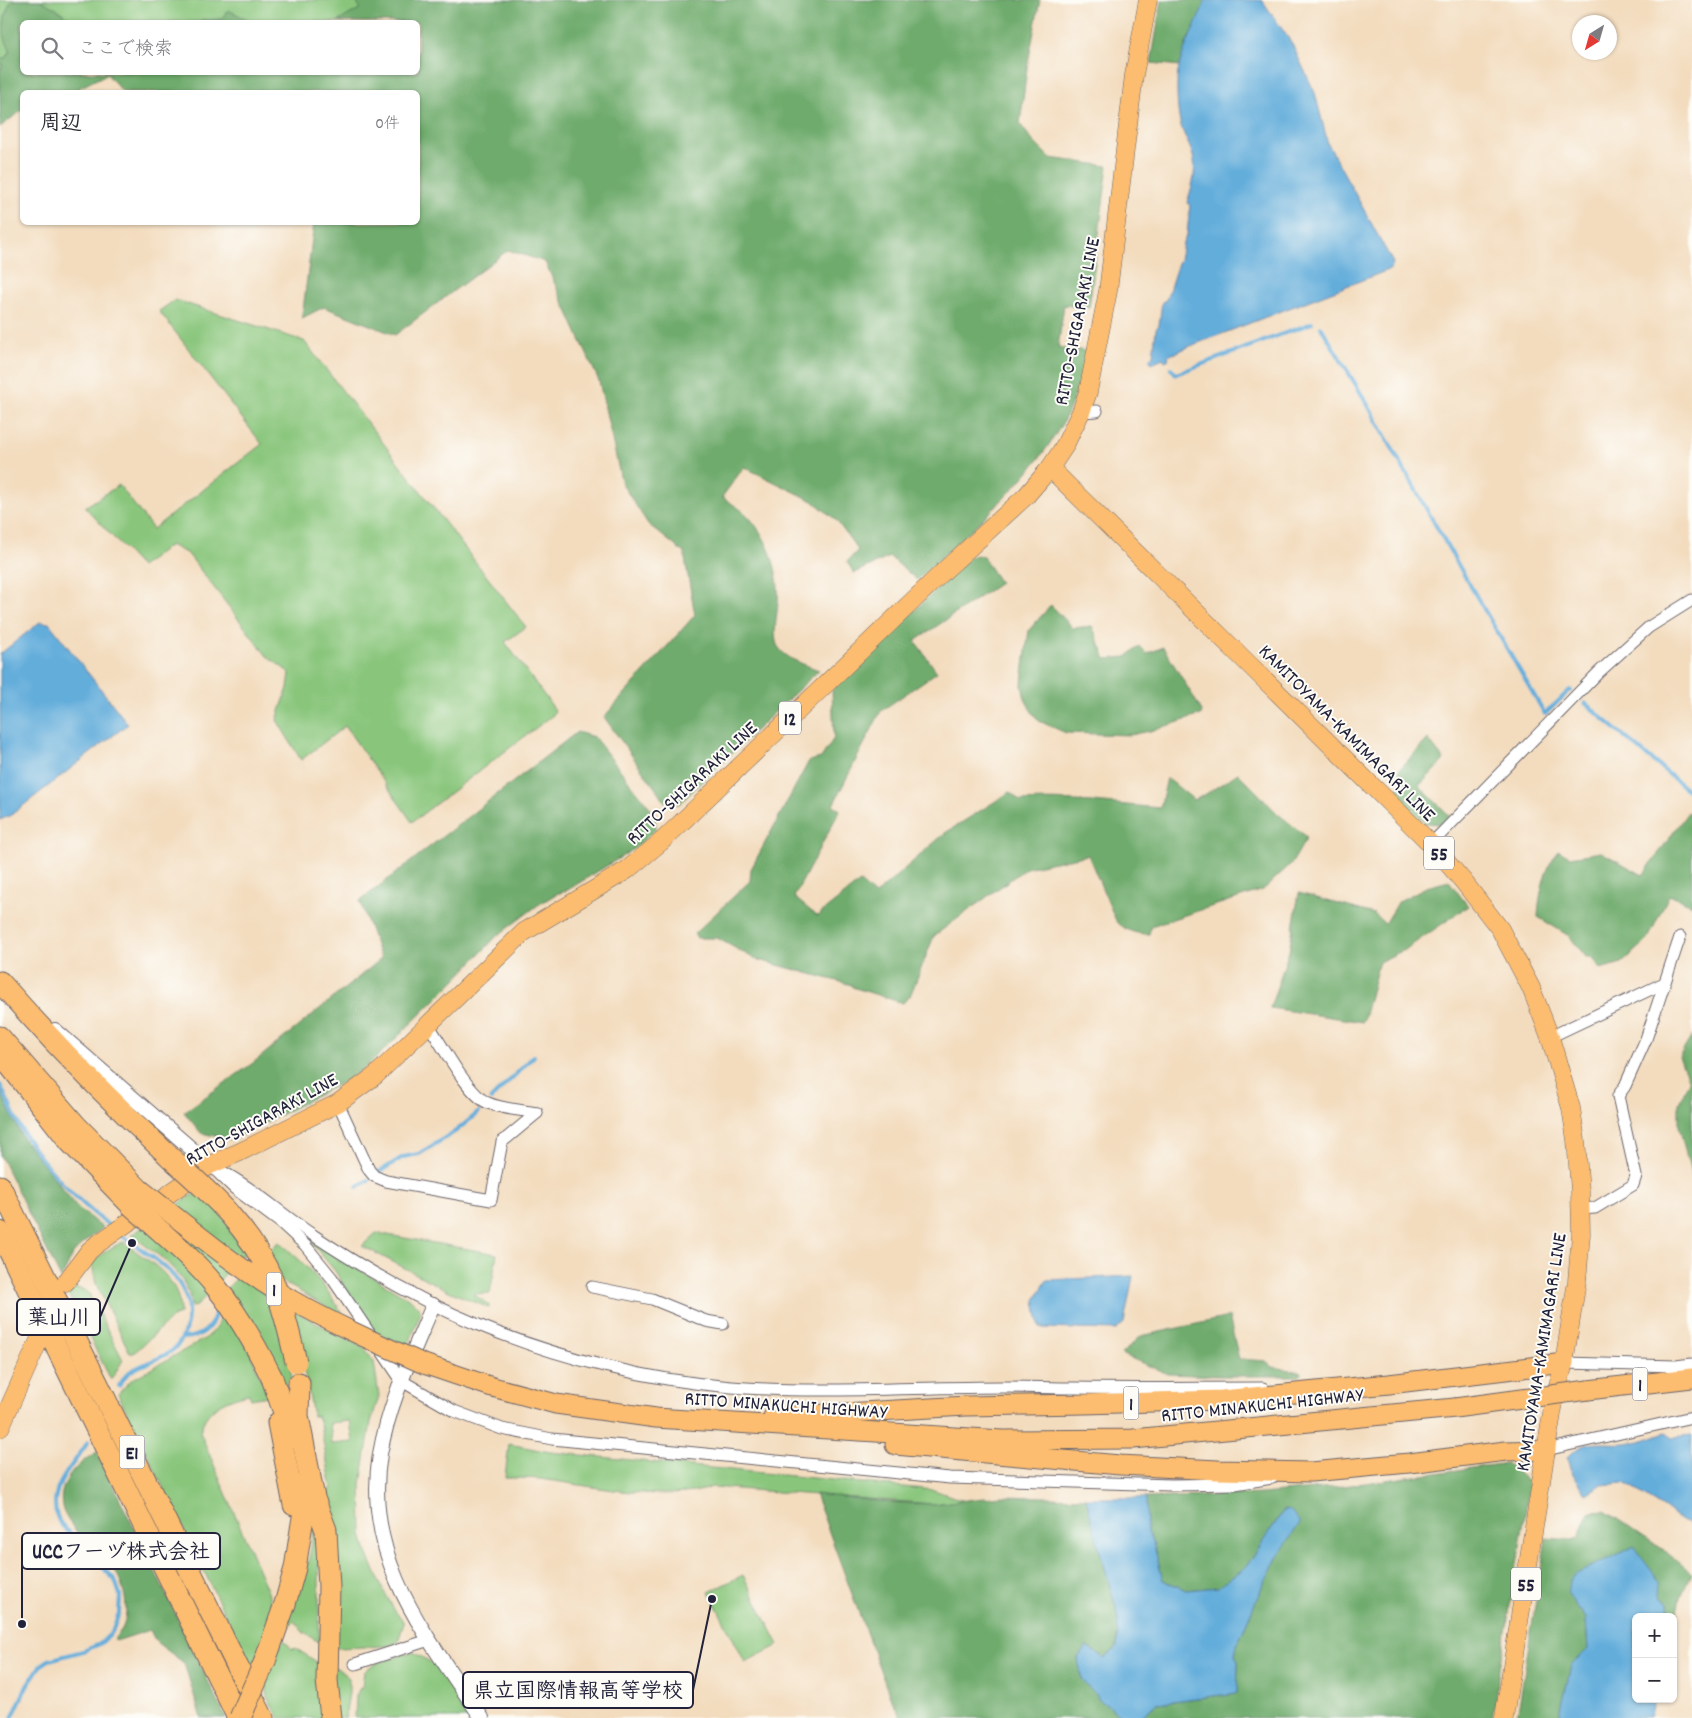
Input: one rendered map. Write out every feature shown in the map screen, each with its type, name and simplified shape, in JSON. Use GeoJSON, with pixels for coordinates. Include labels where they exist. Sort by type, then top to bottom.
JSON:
{"type":"FeatureCollection","features":[{"type":"Feature","properties":{"kind":"highway"},"geometry":{"type":"LineString","coordinates":[[0,982],[112,1103],[222,1205],[247,1235],[272,1280],[286,1320],[296,1362],[299,1383],[298,1416],[314,1498],[326,1530],[329,1587],[327,1680],[331,1718]]}},
{"type":"Feature","properties":{"kind":"highway"},"geometry":{"type":"LineString","coordinates":[[2,1045],[70,1142],[136,1197],[216,1287],[249,1333],[275,1386],[288,1424],[304,1511],[300,1539],[285,1604],[265,1661],[239,1718]]}},
{"type":"Feature","properties":{"kind":"highway","name":"E1"},"geometry":{"type":"LineString","coordinates":[[0,1186],[263,1718]]}},
{"type":"Feature","properties":{"kind":"highway","name":"RITTO MINAKUCHI HIGHWAY"},"geometry":{"type":"LineString","coordinates":[[136,1197],[290,1299],[349,1330],[424,1364],[489,1386],[556,1404],[656,1418],[1002,1440],[1133,1439],[1455,1408],[1692,1378]]}},
{"type":"Feature","properties":{"kind":"highway","name":"E1"},"geometry":{"type":"LineString","coordinates":[[0,1232],[239,1718]]}},
{"type":"Feature","properties":{"kind":"highway","name":"1"},"geometry":{"type":"LineString","coordinates":[[697,1422],[966,1406],[1213,1400],[1443,1378],[1564,1363]]}},
{"type":"Feature","properties":{"kind":"highway","name":"1"},"geometry":{"type":"LineString","coordinates":[[697,1422],[922,1449],[1120,1465],[1218,1470],[1311,1472],[1409,1463],[1506,1451],[1546,1450]]}},
{"type":"Feature","properties":{"kind":"main road","name":"RITTO-SHIGARAKI LINE"},"geometry":{"type":"LineString","coordinates":[[66,1282],[89,1252],[107,1237],[210,1165],[338,1103],[376,1075],[524,932],[627,870],[662,841],[935,579],[1026,496],[1050,468],[1089,412],[1088,392],[1108,291],[1134,75],[1148,0]]}},
{"type":"Feature","properties":{"kind":"main road","name":"KAMITOYAMA-KAMIMAGARI LINE"},"geometry":{"type":"LineString","coordinates":[[1050,468],[1431,844],[1463,881],[1500,929],[1531,988],[1550,1037],[1572,1108],[1581,1209],[1581,1234],[1564,1363],[1554,1402],[1504,1718]]}},
{"type":"Feature","properties":{"kind":"main road"},"geometry":{"type":"LineString","coordinates":[[0,1428],[40,1338]]}},
{"type":"Feature","properties":{"kind":"street"},"geometry":{"type":"LineString","coordinates":[[1431,844],[1605,666],[1649,627],[1692,600]]}},
{"type":"Feature","properties":{"kind":"street"},"geometry":{"type":"LineString","coordinates":[[1581,1209],[1595,1208],[1633,1185],[1635,1180],[1636,1176],[1618,1096],[1625,1086],[1646,1039],[1680,937]]}},
{"type":"Feature","properties":{"kind":"street"},"geometry":{"type":"LineString","coordinates":[[0,982],[234,1188],[281,1223],[305,1245],[332,1278],[402,1381],[454,1411],[502,1429],[562,1440],[950,1478],[1171,1485],[1235,1484],[1311,1472]]}},
{"type":"Feature","properties":{"kind":"street"},"geometry":{"type":"LineString","coordinates":[[1550,1037],[1664,983]]}},
{"type":"Feature","properties":{"kind":"street"},"geometry":{"type":"LineString","coordinates":[[338,1103],[369,1170],[374,1176],[386,1181],[491,1200],[502,1142],[537,1113],[489,1104],[480,1099],[464,1080],[428,1024]]}},
{"type":"Feature","properties":{"kind":"street"},"geometry":{"type":"LineString","coordinates":[[210,1165],[241,1182],[312,1234],[378,1276],[433,1305],[482,1327],[598,1365],[677,1380],[731,1386],[808,1390],[1006,1387],[1264,1388],[1284,1394]]}},
{"type":"Feature","properties":{"kind":"street"},"geometry":{"type":"LineString","coordinates":[[592,1287],[652,1299],[706,1321],[723,1324]]}},
{"type":"Feature","properties":{"kind":"street"},"geometry":{"type":"LineString","coordinates":[[433,1305],[396,1397],[380,1453],[377,1479],[378,1516],[386,1555],[400,1591],[429,1640],[482,1718]]}},
{"type":"Feature","properties":{"kind":"street"},"geometry":{"type":"LineString","coordinates":[[1564,1363],[1676,1366],[1692,1364]]}},
{"type":"Feature","properties":{"kind":"street"},"geometry":{"type":"LineString","coordinates":[[1546,1450],[1692,1418]]}},
{"type":"Feature","properties":{"kind":"street"},"geometry":{"type":"LineString","coordinates":[[355,1664],[429,1640]]}},
{"type":"Feature","properties":{"kind":"green space"},"geometry":{"type":"Polygon","coordinates":[[[0,0],[371,0],[362,8],[341,20],[20,20],[20,74],[0,95],[0,0]]]}},
{"type":"Feature","properties":{"kind":"green space"},"geometry":{"type":"Polygon","coordinates":[[[13,0],[40,0],[55,8],[70,20],[20,20],[20,75],[105,75],[75,90],[20,90],[20,112],[0,127],[0,71],[3,65],[0,63],[0,59],[5,58],[10,53],[4,34],[4,23],[10,3],[13,0]]]}},
{"type":"Feature","properties":{"kind":"green space"},"geometry":{"type":"Polygon","coordinates":[[[359,0],[1040,0],[1027,68],[1020,124],[1032,140],[1050,158],[1108,166],[1089,308],[1064,305],[1058,347],[1087,351],[1080,381],[1069,410],[1056,434],[1040,457],[980,522],[917,580],[890,557],[854,573],[847,562],[858,550],[836,520],[813,501],[744,467],[722,497],[744,512],[755,524],[772,556],[778,591],[775,630],[777,645],[790,658],[819,670],[679,804],[666,803],[604,717],[695,615],[684,553],[648,524],[622,484],[599,381],[545,262],[508,250],[395,335],[324,307],[302,318],[314,225],[420,225],[420,90],[121,90],[108,75],[420,75],[420,20],[340,20],[361,8],[357,4],[359,0]]]}},
{"type":"Feature","properties":{"kind":"green space"},"geometry":{"type":"Polygon","coordinates":[[[1162,0],[1205,0],[1199,21],[1187,41],[1180,66],[1151,63],[1162,0]]]}},
{"type":"Feature","properties":{"kind":"green space"},"geometry":{"type":"Polygon","coordinates":[[[228,10],[249,20],[201,20],[221,19],[228,10]]]}},
{"type":"Feature","properties":{"kind":"green space"},"geometry":{"type":"Polygon","coordinates":[[[175,300],[304,341],[526,627],[505,642],[555,710],[553,715],[412,822],[345,726],[301,760],[277,720],[288,688],[290,673],[267,656],[188,554],[170,545],[141,567],[85,507],[119,485],[153,529],[262,444],[159,311],[175,300]]]}},
{"type":"Feature","properties":{"kind":"green space"},"geometry":{"type":"Polygon","coordinates":[[[978,555],[983,557],[1000,583],[915,641],[937,672],[881,711],[833,805],[840,810],[794,897],[817,916],[860,882],[875,895],[945,833],[1010,792],[1020,801],[1073,801],[1160,808],[1167,778],[1194,800],[1238,773],[1278,814],[1307,837],[1292,863],[1263,890],[1151,926],[1149,934],[1132,931],[1117,923],[1088,855],[1026,868],[934,936],[910,996],[903,1003],[852,987],[852,985],[755,959],[717,938],[697,938],[694,934],[750,881],[751,869],[809,761],[821,758],[834,738],[832,690],[970,557],[978,555]]]}},
{"type":"Feature","properties":{"kind":"green space"},"geometry":{"type":"Polygon","coordinates":[[[1051,605],[1073,628],[1092,626],[1106,659],[1126,657],[1140,646],[1147,654],[1163,647],[1202,711],[1201,715],[1150,731],[1130,735],[1066,733],[1039,721],[1025,699],[1022,685],[1023,673],[1029,630],[1051,605]]]}},
{"type":"Feature","properties":{"kind":"green space"},"geometry":{"type":"Polygon","coordinates":[[[577,732],[594,737],[655,814],[656,829],[634,849],[566,891],[556,894],[538,905],[497,936],[370,1064],[350,1078],[233,1140],[201,1133],[184,1112],[253,1063],[381,959],[360,901],[577,732]]]}},
{"type":"Feature","properties":{"kind":"green space"},"geometry":{"type":"Polygon","coordinates":[[[1428,739],[1444,760],[1419,786],[1450,816],[1442,824],[1425,823],[1394,792],[1405,780],[1398,771],[1428,739]]]}},
{"type":"Feature","properties":{"kind":"green space"},"geometry":{"type":"Polygon","coordinates":[[[1688,812],[1692,815],[1692,905],[1669,895],[1647,941],[1622,963],[1600,969],[1593,957],[1586,957],[1569,936],[1538,917],[1543,882],[1550,865],[1559,851],[1570,857],[1601,852],[1643,875],[1688,812]]]}},
{"type":"Feature","properties":{"kind":"green space"},"geometry":{"type":"Polygon","coordinates":[[[1449,881],[1468,906],[1406,949],[1379,962],[1363,1022],[1270,1008],[1289,951],[1299,893],[1374,914],[1385,924],[1399,901],[1426,887],[1449,881]]]}},
{"type":"Feature","properties":{"kind":"green space"},"geometry":{"type":"Polygon","coordinates":[[[1692,1036],[1692,1177],[1679,1126],[1679,1103],[1689,1081],[1679,1057],[1692,1036]]]}},
{"type":"Feature","properties":{"kind":"green space"},"geometry":{"type":"Polygon","coordinates":[[[0,1091],[22,1137],[78,1208],[103,1228],[82,1244],[73,1254],[61,1279],[0,1155],[0,1091]]]}},
{"type":"Feature","properties":{"kind":"green space"},"geometry":{"type":"Polygon","coordinates":[[[194,1194],[207,1197],[248,1248],[197,1306],[191,1307],[185,1284],[178,1274],[170,1265],[131,1235],[194,1194]]]}},
{"type":"Feature","properties":{"kind":"green space"},"geometry":{"type":"Polygon","coordinates":[[[376,1233],[497,1254],[490,1293],[473,1294],[489,1305],[489,1308],[451,1292],[362,1246],[376,1233]]]}},
{"type":"Feature","properties":{"kind":"green space"},"geometry":{"type":"Polygon","coordinates":[[[309,1240],[410,1299],[418,1306],[421,1312],[408,1347],[372,1331],[335,1271],[309,1240]]]}},
{"type":"Feature","properties":{"kind":"green space"},"geometry":{"type":"Polygon","coordinates":[[[123,1242],[162,1271],[175,1290],[179,1301],[180,1314],[174,1316],[134,1353],[130,1353],[96,1284],[92,1264],[102,1254],[123,1242]]]}},
{"type":"Feature","properties":{"kind":"green space"},"geometry":{"type":"Polygon","coordinates":[[[279,1242],[315,1276],[331,1296],[344,1317],[280,1280],[266,1253],[279,1242]]]}},
{"type":"Feature","properties":{"kind":"green space"},"geometry":{"type":"Polygon","coordinates":[[[239,1276],[273,1298],[281,1323],[292,1377],[282,1389],[226,1289],[239,1276]]]}},
{"type":"Feature","properties":{"kind":"green space"},"geometry":{"type":"Polygon","coordinates":[[[74,1288],[88,1292],[123,1360],[111,1380],[66,1290],[74,1288]]]}},
{"type":"Feature","properties":{"kind":"green space"},"geometry":{"type":"Polygon","coordinates":[[[225,1308],[242,1333],[268,1396],[251,1399],[249,1394],[225,1402],[212,1410],[207,1416],[200,1432],[270,1597],[270,1603],[275,1613],[252,1670],[118,1394],[131,1380],[206,1338],[216,1329],[225,1308]]]}},
{"type":"Feature","properties":{"kind":"green space"},"geometry":{"type":"Polygon","coordinates":[[[289,1308],[364,1348],[374,1362],[379,1396],[371,1422],[361,1484],[362,1534],[366,1550],[380,1583],[393,1608],[404,1623],[398,1642],[389,1646],[336,1648],[333,1524],[327,1490],[332,1489],[320,1424],[317,1416],[313,1416],[289,1308]],[[350,1421],[330,1423],[332,1444],[353,1442],[350,1421]]]}},
{"type":"Feature","properties":{"kind":"green space"},"geometry":{"type":"Polygon","coordinates":[[[1229,1317],[1239,1359],[1266,1361],[1273,1367],[1301,1372],[1300,1376],[1168,1374],[1121,1354],[1141,1336],[1229,1317]]]}},
{"type":"Feature","properties":{"kind":"green space"},"geometry":{"type":"Polygon","coordinates":[[[509,1444],[550,1452],[934,1490],[965,1501],[933,1504],[712,1487],[694,1492],[651,1494],[540,1479],[505,1478],[509,1444]]]}},
{"type":"Feature","properties":{"kind":"green space"},"geometry":{"type":"Polygon","coordinates":[[[97,1452],[226,1718],[201,1718],[184,1663],[156,1642],[150,1630],[119,1640],[114,1639],[123,1627],[125,1620],[126,1605],[123,1588],[111,1565],[93,1550],[72,1526],[65,1515],[61,1501],[65,1484],[75,1469],[97,1452]]]}},
{"type":"Feature","properties":{"kind":"green space"},"geometry":{"type":"Polygon","coordinates":[[[1507,1463],[1530,1484],[1492,1718],[1140,1718],[1157,1703],[1237,1693],[1238,1662],[1235,1655],[1237,1645],[1261,1589],[1278,1556],[1284,1510],[1246,1567],[1218,1587],[1186,1590],[1163,1580],[1154,1546],[1147,1532],[1146,1498],[1262,1494],[1344,1486],[1507,1463]]]}},
{"type":"Feature","properties":{"kind":"green space"},"geometry":{"type":"Polygon","coordinates":[[[815,1494],[887,1502],[933,1504],[1001,1496],[1086,1498],[1118,1614],[1117,1648],[1105,1658],[1086,1647],[1078,1658],[1082,1680],[1100,1699],[1124,1718],[901,1718],[889,1694],[815,1494]]]}},
{"type":"Feature","properties":{"kind":"green space"},"geometry":{"type":"Polygon","coordinates":[[[1605,1511],[1661,1548],[1691,1572],[1681,1597],[1677,1618],[1677,1613],[1669,1613],[1669,1603],[1660,1595],[1633,1546],[1617,1556],[1567,1594],[1586,1618],[1588,1649],[1571,1666],[1559,1718],[1517,1718],[1546,1538],[1573,1540],[1579,1537],[1585,1520],[1591,1512],[1605,1511]]]}},
{"type":"Feature","properties":{"kind":"green space"},"geometry":{"type":"Polygon","coordinates":[[[315,1530],[319,1551],[319,1642],[304,1633],[294,1621],[283,1631],[302,1582],[312,1544],[313,1531],[315,1530]]]}},
{"type":"Feature","properties":{"kind":"green space"},"geometry":{"type":"Polygon","coordinates":[[[743,1575],[779,1645],[745,1662],[709,1592],[743,1575]]]}},
{"type":"Feature","properties":{"kind":"green space"},"geometry":{"type":"Polygon","coordinates":[[[283,1639],[292,1649],[295,1648],[320,1664],[337,1668],[349,1678],[345,1718],[279,1718],[267,1697],[267,1686],[264,1682],[283,1639]]]}},
{"type":"Feature","properties":{"kind":"green space"},"geometry":{"type":"Polygon","coordinates":[[[413,1652],[434,1664],[470,1718],[355,1718],[356,1696],[360,1688],[362,1688],[365,1671],[375,1664],[413,1652]]]}},
{"type":"Feature","properties":{"kind":"water"},"geometry":{"type":"Polygon","coordinates":[[[1205,0],[1262,0],[1291,42],[1315,93],[1328,144],[1393,263],[1391,269],[1193,345],[1168,356],[1169,359],[1165,361],[1163,358],[1152,363],[1149,359],[1153,356],[1162,302],[1166,300],[1187,234],[1190,205],[1187,203],[1194,172],[1193,156],[1179,117],[1178,72],[1183,53],[1205,0]]]}},
{"type":"Feature","properties":{"kind":"water"},"geometry":{"type":"Polygon","coordinates":[[[40,622],[49,623],[128,724],[11,815],[0,820],[0,654],[40,622]]]}},
{"type":"Feature","properties":{"kind":"water"},"geometry":{"type":"Polygon","coordinates":[[[1133,1276],[1124,1323],[1116,1330],[1040,1328],[1035,1300],[1047,1280],[1133,1276]]]}},
{"type":"Feature","properties":{"kind":"water"},"geometry":{"type":"Polygon","coordinates":[[[1666,1432],[1673,1437],[1692,1435],[1692,1524],[1683,1521],[1624,1483],[1601,1485],[1586,1494],[1572,1475],[1567,1457],[1583,1446],[1598,1443],[1637,1441],[1666,1432]]]}},
{"type":"Feature","properties":{"kind":"water"},"geometry":{"type":"Polygon","coordinates":[[[1086,1498],[1146,1498],[1147,1532],[1154,1546],[1163,1580],[1186,1590],[1218,1587],[1246,1567],[1284,1510],[1291,1511],[1300,1523],[1278,1556],[1261,1589],[1237,1645],[1235,1655],[1238,1662],[1237,1693],[1157,1703],[1140,1718],[1124,1718],[1101,1701],[1082,1680],[1078,1658],[1086,1647],[1105,1658],[1117,1648],[1118,1614],[1086,1498]]]}},
{"type":"Feature","properties":{"kind":"water"},"geometry":{"type":"Polygon","coordinates":[[[1633,1546],[1661,1583],[1660,1595],[1669,1603],[1669,1613],[1632,1613],[1632,1703],[1653,1703],[1649,1718],[1559,1718],[1571,1666],[1588,1649],[1586,1618],[1567,1594],[1569,1582],[1574,1575],[1617,1556],[1633,1546]]]}},
{"type":"Feature","properties":{"kind":"waterway"},"geometry":{"type":"LineString","coordinates":[[1171,368],[1176,374],[1312,323]]}},
{"type":"Feature","properties":{"kind":"waterway"},"geometry":{"type":"LineString","coordinates":[[1321,327],[1365,400],[1545,714],[1571,691]]}},
{"type":"Feature","properties":{"kind":"waterway"},"geometry":{"type":"LineString","coordinates":[[1585,703],[1692,794]]}},
{"type":"Feature","properties":{"kind":"waterway"},"geometry":{"type":"LineString","coordinates":[[491,1099],[534,1056]]}},
{"type":"Feature","properties":{"kind":"waterway"},"geometry":{"type":"LineString","coordinates":[[0,1085],[21,1128],[43,1160],[86,1207],[111,1227]]}},
{"type":"Feature","properties":{"kind":"waterway"},"geometry":{"type":"LineString","coordinates":[[379,1172],[403,1157],[419,1154],[456,1131],[479,1112]]}},
{"type":"Feature","properties":{"kind":"waterway"},"geometry":{"type":"LineString","coordinates":[[357,1187],[369,1180]]}},
{"type":"Feature","properties":{"kind":"waterway"},"geometry":{"type":"LineString","coordinates":[[119,1386],[128,1373],[176,1348],[185,1331],[188,1307],[185,1293],[178,1281],[157,1261],[120,1234]]}},
{"type":"Feature","properties":{"kind":"waterway"},"geometry":{"type":"LineString","coordinates":[[182,1338],[197,1335],[208,1328],[212,1323],[217,1301]]}},
{"type":"Feature","properties":{"kind":"waterway"},"geometry":{"type":"LineString","coordinates":[[12,1718],[27,1686],[40,1666],[49,1660],[83,1651],[100,1644],[112,1632],[119,1613],[120,1595],[115,1580],[60,1523],[56,1511],[57,1489],[88,1442]]}},
{"type":"Feature","properties":{"kind":"place","name":"葉山川"},"geometry":{"type":"Point","coordinates":[132,1243]}},
{"type":"Feature","properties":{"kind":"place","name":"県立国際情報高等学校"},"geometry":{"type":"Point","coordinates":[712,1599]}},
{"type":"Feature","properties":{"kind":"place","name":"UCCフーヅ株式会社"},"geometry":{"type":"Point","coordinates":[22,1624]}}]}
